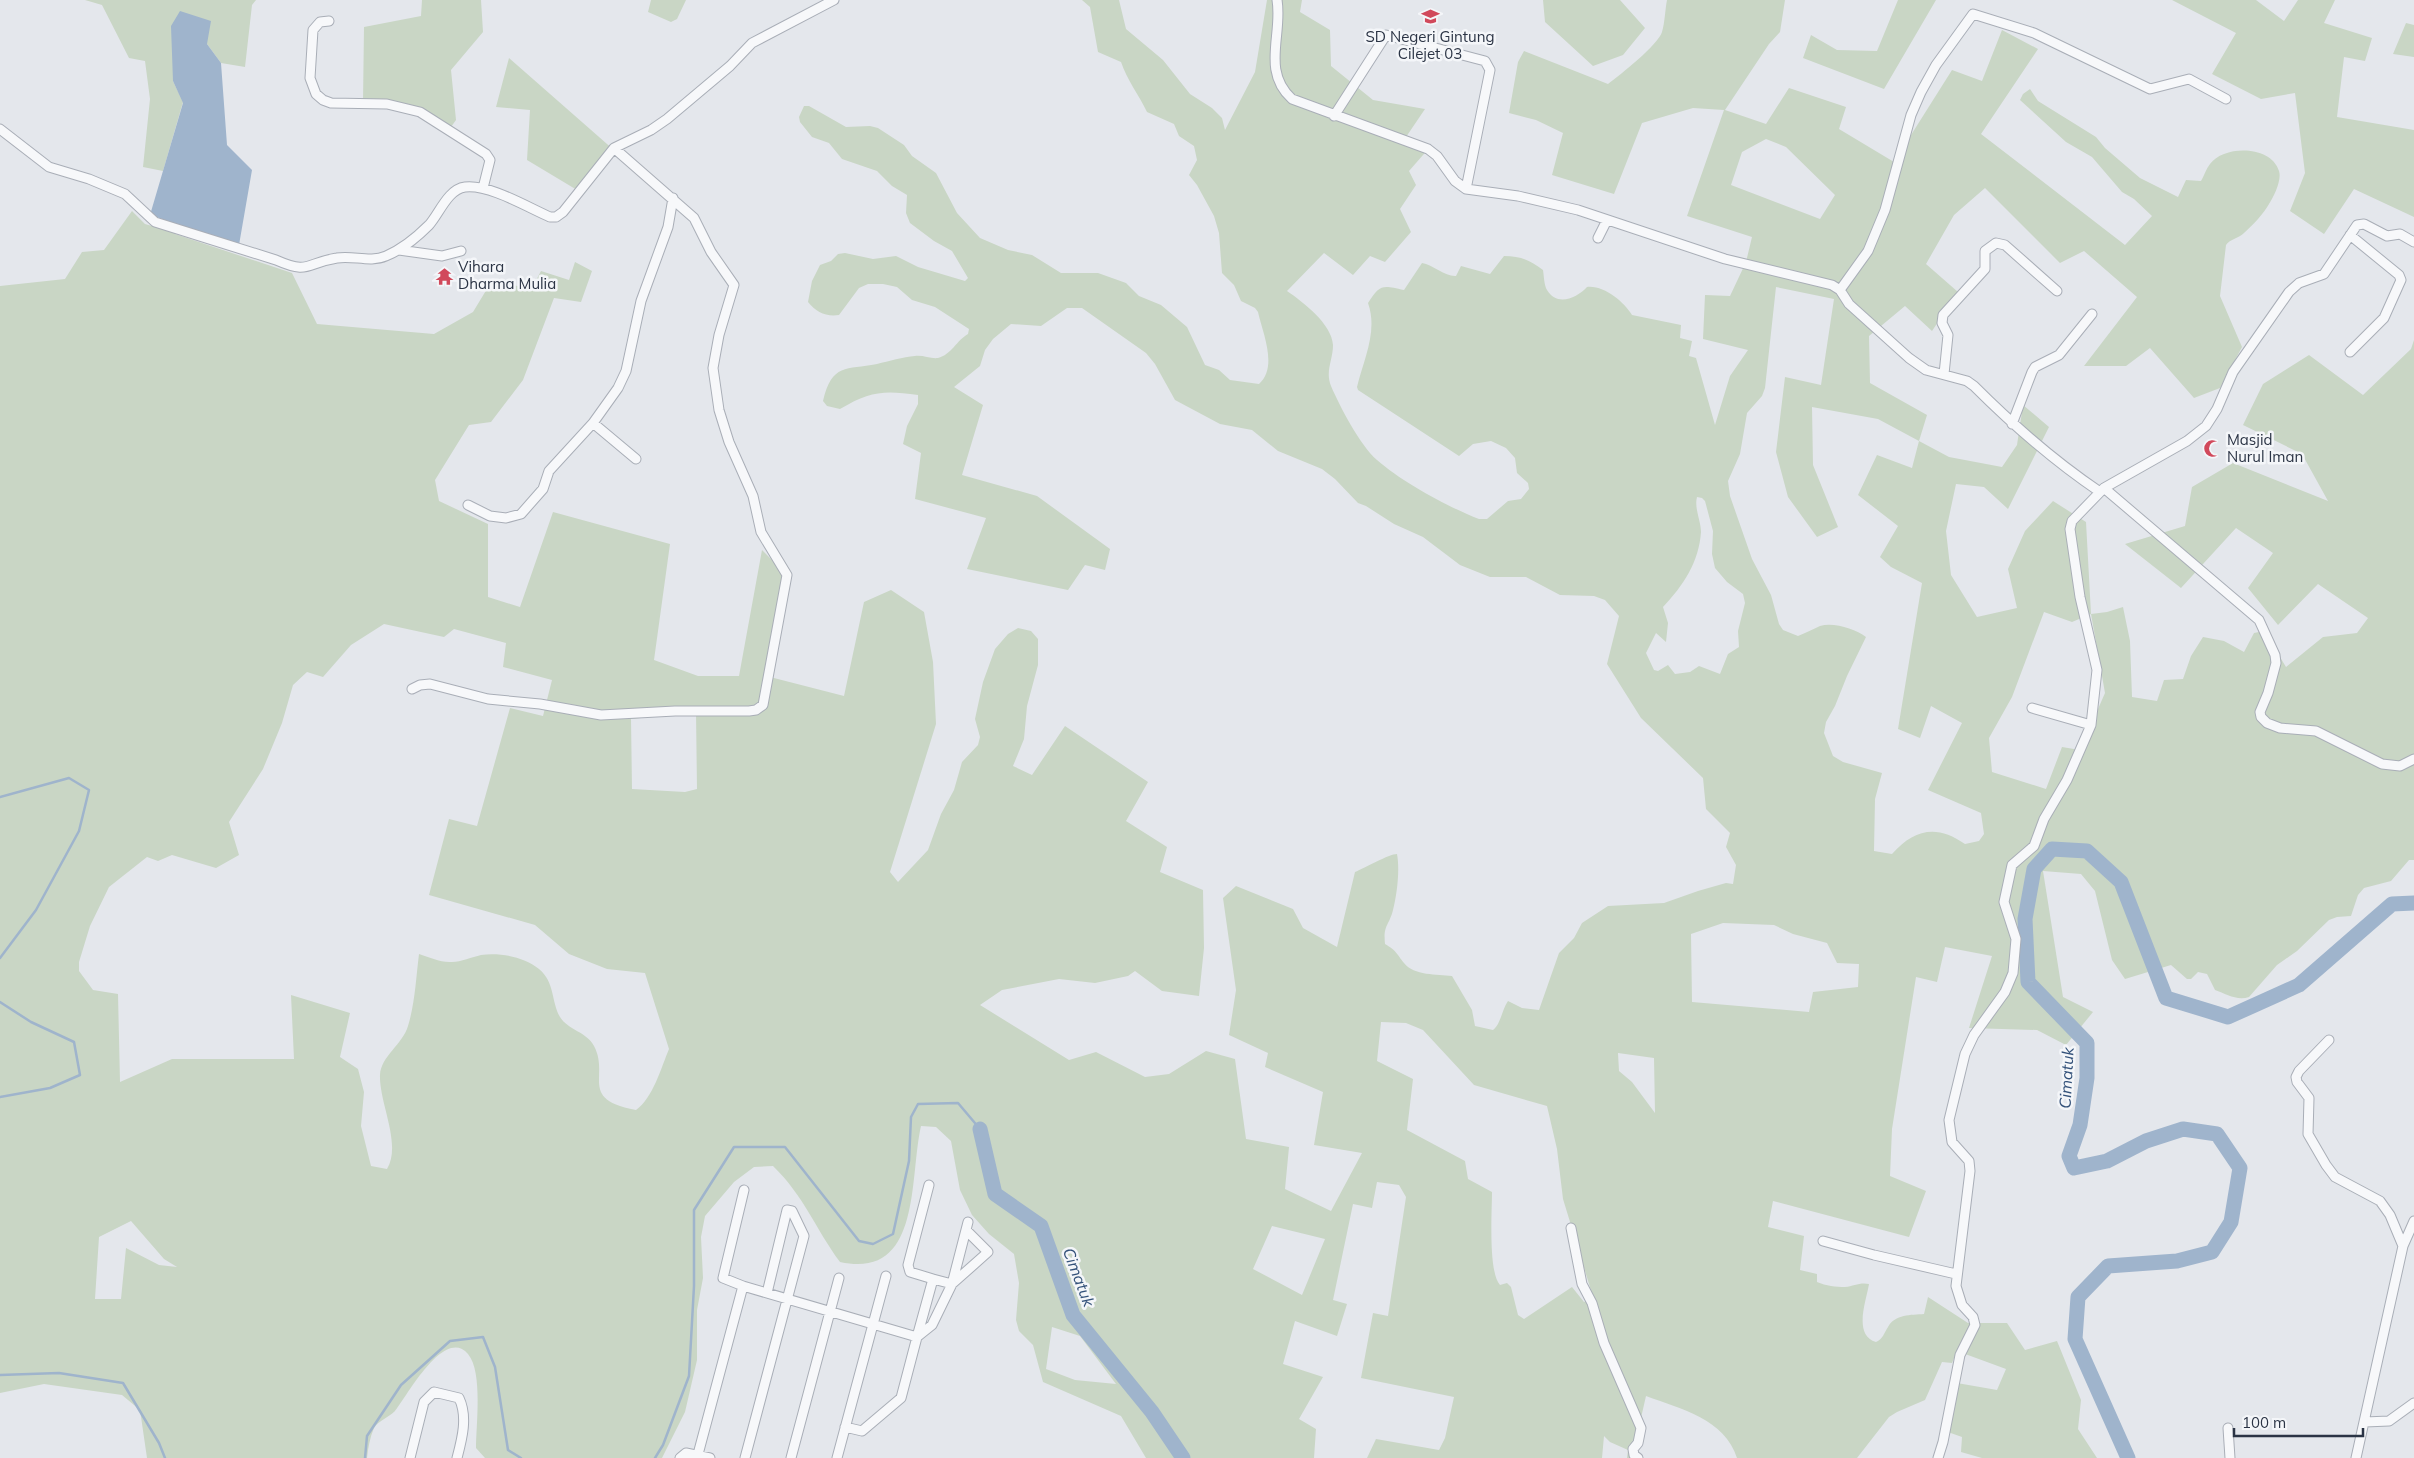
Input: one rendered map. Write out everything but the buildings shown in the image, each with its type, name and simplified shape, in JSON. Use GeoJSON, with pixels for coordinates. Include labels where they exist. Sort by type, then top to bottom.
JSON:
{"type":"FeatureCollection","features":[{"type":"Feature","properties":{"kind":"street"},"geometry":{"type":"LineString","coordinates":[[0,129],[50,167],[89,179],[125,194],[154,222],[276,260],[293,268],[300,269],[338,258],[378,259],[408,244],[431,223],[456,191],[463,187],[483,188],[550,218],[556,217],[563,212],[587,185],[614,148],[651,130],[667,119],[730,66],[752,43],[834,0]]}},
{"type":"Feature","properties":{"kind":"street"},"geometry":{"type":"LineString","coordinates":[[1277,0],[1274,51],[1278,81],[1292,99],[1428,149],[1437,156],[1455,181],[1466,189],[1518,196],[1578,210],[1725,259],[1832,285],[1840,290],[1849,304],[1909,358],[1926,370],[1967,381],[1974,386],[2012,424],[2076,476],[2102,490],[2259,620],[2275,655],[2276,663],[2268,693],[2260,712],[2260,717],[2267,723],[2280,728],[2316,731],[2382,764],[2400,766],[2414,759]]}},
{"type":"Feature","properties":{"kind":"street"},"geometry":{"type":"LineString","coordinates":[[1840,290],[1868,252],[1885,210],[1910,116],[1921,92],[1936,65],[1973,14],[2034,33],[2150,89],[2189,80],[2226,100]]}},
{"type":"Feature","properties":{"kind":"street"},"geometry":{"type":"LineString","coordinates":[[329,22],[320,22],[313,30],[310,78],[316,94],[331,104],[387,104],[420,112],[486,154],[490,160],[483,188]]}},
{"type":"Feature","properties":{"kind":"street"},"geometry":{"type":"LineString","coordinates":[[1334,116],[1386,35],[1485,61],[1490,70],[1466,189]]}},
{"type":"Feature","properties":{"kind":"street"},"geometry":{"type":"LineString","coordinates":[[412,689],[420,685],[430,684],[488,699],[540,704],[601,715],[675,711],[749,711],[756,710],[763,705],[787,576],[761,532],[753,496],[729,442],[717,402],[713,368],[719,335],[734,285],[711,252],[694,218],[614,148]]}},
{"type":"Feature","properties":{"kind":"street"},"geometry":{"type":"LineString","coordinates":[[468,505],[490,516],[506,518],[521,514],[543,489],[549,471],[593,423],[618,388],[626,371],[641,301],[668,227],[673,198]]}},
{"type":"Feature","properties":{"kind":"street"},"geometry":{"type":"LineString","coordinates":[[1598,238],[1607,220]]}},
{"type":"Feature","properties":{"kind":"street"},"geometry":{"type":"LineString","coordinates":[[1938,1458],[1943,1442],[1960,1355],[1974,1326],[1973,1317],[1962,1305],[1956,1274],[1970,1171],[1969,1161],[1952,1142],[1949,1133],[1949,1120],[1960,1069],[1974,1035],[2005,992],[2013,973],[2016,939],[2004,902],[2012,865],[2034,846],[2044,819],[2067,780],[2091,725],[2097,670],[2080,597],[2070,529],[2072,521],[2102,490],[2187,441],[2206,426],[2217,409],[2233,372],[2290,292],[2299,283],[2324,274],[2357,226],[2361,223],[2387,236],[2400,234],[2414,242]]}},
{"type":"Feature","properties":{"kind":"street"},"geometry":{"type":"LineString","coordinates":[[2350,236],[2399,276],[2401,280],[2384,318],[2350,352]]}},
{"type":"Feature","properties":{"kind":"street"},"geometry":{"type":"LineString","coordinates":[[1944,374],[1948,335],[1942,323],[1943,315],[1985,269],[1985,251],[1996,243],[2005,245],[2057,290]]}},
{"type":"Feature","properties":{"kind":"street"},"geometry":{"type":"LineString","coordinates":[[399,250],[442,256],[461,250]]}},
{"type":"Feature","properties":{"kind":"street"},"geometry":{"type":"LineString","coordinates":[[2012,424],[2032,372],[2035,368],[2059,355],[2092,314]]}},
{"type":"Feature","properties":{"kind":"street"},"geometry":{"type":"LineString","coordinates":[[593,423],[636,459]]}},
{"type":"Feature","properties":{"kind":"street"},"geometry":{"type":"LineString","coordinates":[[2032,708],[2091,725]]}},
{"type":"Feature","properties":{"kind":"street"},"geometry":{"type":"LineString","coordinates":[[2329,1040],[2299,1070],[2296,1077],[2297,1082],[2309,1098],[2308,1134],[2335,1177],[2380,1201],[2390,1216],[2403,1246]]}},
{"type":"Feature","properties":{"kind":"street"},"geometry":{"type":"LineString","coordinates":[[930,1185],[908,1265],[910,1272],[952,1284]]}},
{"type":"Feature","properties":{"kind":"street"},"geometry":{"type":"LineString","coordinates":[[744,1190],[723,1278],[727,1282],[917,1337]]}},
{"type":"Feature","properties":{"kind":"street"},"geometry":{"type":"LineString","coordinates":[[745,1458],[804,1236],[792,1211],[787,1210],[767,1293]]}},
{"type":"Feature","properties":{"kind":"street"},"geometry":{"type":"LineString","coordinates":[[2356,1458],[2403,1246],[2414,1221]]}},
{"type":"Feature","properties":{"kind":"street"},"geometry":{"type":"LineString","coordinates":[[917,1337],[932,1325],[952,1284],[967,1226],[988,1252],[952,1284]]}},
{"type":"Feature","properties":{"kind":"street"},"geometry":{"type":"LineString","coordinates":[[1571,1228],[1582,1284],[1592,1303],[1604,1343],[1641,1428],[1638,1443],[1634,1449],[1634,1455],[1638,1458]]}},
{"type":"Feature","properties":{"kind":"street"},"geometry":{"type":"LineString","coordinates":[[1822,1241],[1956,1274]]}},
{"type":"Feature","properties":{"kind":"street"},"geometry":{"type":"LineString","coordinates":[[837,1458],[886,1276]]}},
{"type":"Feature","properties":{"kind":"street"},"geometry":{"type":"LineString","coordinates":[[791,1458],[839,1278]]}},
{"type":"Feature","properties":{"kind":"street"},"geometry":{"type":"LineString","coordinates":[[846,1427],[862,1431],[900,1398],[933,1279]]}},
{"type":"Feature","properties":{"kind":"street"},"geometry":{"type":"LineString","coordinates":[[698,1456],[744,1286]]}},
{"type":"Feature","properties":{"kind":"street"},"geometry":{"type":"LineString","coordinates":[[410,1458],[424,1402],[434,1392],[459,1398],[462,1406],[464,1432],[457,1458]]}},
{"type":"Feature","properties":{"kind":"street"},"geometry":{"type":"LineString","coordinates":[[2365,1422],[2389,1421],[2414,1403]]}},
{"type":"Feature","properties":{"kind":"street"},"geometry":{"type":"LineString","coordinates":[[2228,1428],[2230,1458]]}},
{"type":"Feature","properties":{"kind":"street"},"geometry":{"type":"LineString","coordinates":[[680,1458],[686,1453],[710,1458]]}},
{"type":"Feature","properties":{"kind":"green space"},"geometry":{"type":"Polygon","coordinates":[[[85,0],[256,0],[252,5],[245,67],[221,63],[207,44],[173,81],[183,102],[163,171],[143,167],[150,99],[145,61],[129,58],[102,5],[85,0]]]}},
{"type":"Feature","properties":{"kind":"green space"},"geometry":{"type":"Polygon","coordinates":[[[422,0],[481,0],[483,32],[451,70],[456,120],[446,134],[414,108],[363,102],[364,27],[421,16],[422,0]]]}},
{"type":"Feature","properties":{"kind":"green space"},"geometry":{"type":"Polygon","coordinates":[[[651,0],[686,0],[677,19],[671,22],[648,12],[651,0]]]}},
{"type":"Feature","properties":{"kind":"green space"},"geometry":{"type":"Polygon","coordinates":[[[1082,0],[1119,0],[1126,29],[1163,60],[1190,94],[1212,108],[1222,118],[1225,130],[1255,72],[1267,0],[1302,0],[1300,12],[1330,30],[1331,66],[1373,100],[1425,109],[1404,140],[1430,147],[1409,171],[1416,185],[1400,209],[1411,232],[1385,262],[1370,256],[1353,275],[1324,253],[1287,291],[1316,314],[1328,329],[1333,345],[1329,381],[1351,425],[1364,445],[1377,460],[1412,485],[1440,501],[1479,519],[1487,519],[1508,501],[1521,499],[1529,489],[1528,483],[1517,473],[1515,458],[1506,448],[1491,441],[1473,444],[1459,456],[1358,390],[1357,387],[1371,334],[1371,314],[1368,303],[1379,289],[1391,287],[1404,290],[1422,263],[1452,276],[1456,276],[1461,266],[1490,274],[1504,256],[1525,259],[1543,270],[1546,288],[1556,298],[1567,299],[1573,297],[1587,287],[1600,289],[1613,295],[1632,315],[1681,325],[1680,338],[1692,341],[1689,356],[1696,358],[1715,425],[1730,376],[1748,350],[1703,339],[1705,295],[1730,296],[1746,262],[1752,237],[1687,216],[1724,110],[1693,108],[1642,123],[1614,194],[1552,175],[1563,133],[1536,120],[1509,113],[1518,62],[1524,51],[1608,84],[1638,60],[1659,38],[1663,28],[1667,0],[1785,0],[1780,32],[1769,44],[1725,110],[1766,124],[1789,88],[1846,107],[1839,129],[1894,162],[1952,70],[1982,81],[2002,30],[2038,49],[1981,134],[2125,245],[2152,216],[2134,199],[2122,192],[2092,157],[2066,142],[2020,100],[2023,94],[2030,89],[2038,101],[2096,137],[2105,148],[2140,178],[2178,197],[2186,180],[2201,181],[2210,164],[2226,153],[2247,151],[2267,156],[2274,162],[2280,175],[2275,192],[2267,208],[2255,223],[2242,235],[2226,245],[2220,296],[2242,347],[2220,388],[2194,398],[2150,348],[2126,366],[2084,366],[2137,297],[2084,251],[2060,263],[1985,188],[1954,215],[1926,264],[1958,292],[1932,331],[1905,306],[1869,336],[1870,383],[1927,415],[1919,441],[1949,457],[2002,467],[2017,445],[2023,405],[2049,427],[2008,509],[1984,487],[1956,484],[1946,531],[1951,575],[1977,617],[2017,608],[2008,569],[2025,531],[2053,501],[2086,522],[2091,614],[2123,607],[2130,641],[2132,697],[2157,701],[2164,680],[2183,679],[2191,656],[2203,637],[2224,641],[2244,652],[2254,633],[2259,632],[2269,639],[2286,667],[2323,637],[2357,633],[2368,618],[2318,584],[2278,625],[2248,588],[2273,553],[2236,528],[2181,588],[2125,544],[2185,526],[2192,487],[2233,463],[2328,501],[2302,454],[2243,425],[2263,384],[2309,355],[2363,395],[2411,349],[2414,340],[2414,860],[2409,860],[2391,881],[2364,888],[2358,895],[2351,916],[2337,917],[2329,920],[2297,951],[2277,965],[2249,997],[2245,998],[2215,990],[2207,974],[2198,972],[2191,979],[2187,979],[2171,965],[2125,979],[2112,960],[2095,891],[2081,874],[2043,871],[2063,997],[2093,1012],[2066,1045],[2037,1030],[1969,1028],[1992,956],[1945,947],[1937,982],[1916,977],[1892,1129],[1890,1176],[1926,1191],[1909,1237],[1773,1201],[1768,1227],[1804,1236],[1800,1270],[1817,1274],[1817,1282],[1827,1285],[1845,1287],[1869,1284],[1863,1325],[1865,1333],[1876,1342],[1882,1338],[1891,1323],[1899,1317],[1924,1314],[1928,1297],[1968,1323],[2007,1323],[2025,1350],[2057,1341],[2081,1400],[2078,1429],[2097,1458],[1982,1458],[1961,1452],[1962,1437],[1945,1431],[1957,1383],[1997,1390],[2006,1369],[1957,1351],[1952,1363],[1942,1362],[1925,1400],[1889,1417],[1857,1458],[1737,1458],[1723,1434],[1712,1425],[1687,1411],[1646,1396],[1635,1444],[1629,1450],[1642,1458],[1627,1458],[1628,1450],[1610,1442],[1604,1436],[1602,1458],[1367,1458],[1376,1439],[1439,1450],[1445,1438],[1454,1397],[1361,1378],[1373,1313],[1388,1316],[1406,1197],[1399,1185],[1377,1182],[1372,1208],[1353,1204],[1333,1300],[1347,1304],[1337,1336],[1295,1321],[1283,1364],[1323,1377],[1299,1419],[1316,1429],[1314,1458],[1146,1458],[1121,1416],[1043,1382],[1033,1345],[1019,1331],[1016,1320],[1019,1283],[1014,1254],[989,1234],[972,1215],[960,1190],[951,1141],[936,1127],[921,1126],[912,1197],[907,1220],[898,1241],[886,1256],[867,1263],[840,1262],[793,1189],[773,1166],[754,1167],[734,1182],[705,1216],[701,1237],[703,1278],[697,1310],[697,1360],[685,1412],[662,1458],[485,1458],[476,1448],[478,1399],[476,1373],[473,1362],[468,1354],[458,1348],[448,1349],[437,1356],[395,1411],[374,1428],[367,1458],[147,1458],[140,1410],[122,1395],[44,1384],[0,1393],[0,286],[65,279],[82,252],[104,250],[132,211],[145,224],[162,229],[171,222],[178,225],[175,234],[292,273],[317,324],[434,334],[473,312],[493,279],[531,290],[541,271],[569,280],[575,262],[592,271],[581,302],[554,298],[523,380],[491,422],[469,425],[435,480],[439,501],[488,524],[488,597],[520,607],[553,512],[670,544],[654,660],[698,676],[739,676],[762,550],[785,573],[770,677],[844,696],[864,602],[891,590],[924,612],[933,662],[936,724],[890,872],[898,882],[928,850],[941,814],[954,790],[962,762],[978,745],[980,737],[975,719],[983,682],[995,649],[1008,634],[1018,628],[1031,631],[1038,639],[1038,665],[1027,706],[1024,739],[1013,766],[1032,775],[1065,726],[1148,782],[1126,821],[1167,847],[1160,872],[1203,890],[1204,948],[1199,996],[1162,991],[1135,971],[1128,976],[1095,983],[1059,979],[1002,990],[980,1005],[1069,1060],[1096,1052],[1145,1077],[1169,1074],[1206,1051],[1235,1059],[1246,1139],[1289,1147],[1285,1189],[1331,1211],[1362,1153],[1314,1145],[1323,1092],[1265,1067],[1268,1053],[1229,1035],[1236,990],[1223,898],[1236,886],[1293,909],[1303,928],[1337,947],[1355,872],[1397,854],[1397,889],[1393,910],[1386,929],[1385,944],[1394,950],[1408,967],[1414,970],[1426,974],[1452,976],[1472,1010],[1475,1026],[1493,1030],[1498,1024],[1508,1001],[1522,1008],[1539,1010],[1559,953],[1574,938],[1582,923],[1608,906],[1664,903],[1726,883],[1733,884],[1736,865],[1726,847],[1730,833],[1706,809],[1703,778],[1641,718],[1607,664],[1619,616],[1605,600],[1594,596],[1560,595],[1526,577],[1490,577],[1460,565],[1423,537],[1394,524],[1358,503],[1335,479],[1322,469],[1278,451],[1252,430],[1220,424],[1175,400],[1155,364],[1146,353],[1082,308],[1067,308],[1041,326],[1011,324],[993,339],[985,350],[980,366],[954,387],[983,405],[962,475],[1037,496],[1110,549],[1105,570],[1085,565],[1068,590],[967,569],[986,518],[915,499],[921,453],[903,444],[907,426],[918,404],[918,395],[878,393],[869,395],[840,409],[827,406],[823,401],[831,380],[842,370],[918,356],[938,358],[950,351],[968,334],[969,329],[935,307],[912,300],[897,287],[883,284],[868,284],[859,288],[839,315],[822,313],[814,309],[808,302],[812,281],[820,265],[831,261],[838,254],[845,253],[873,259],[896,256],[918,267],[965,281],[968,278],[952,251],[934,241],[910,223],[906,213],[907,195],[892,186],[877,171],[842,159],[829,143],[812,137],[800,122],[799,117],[804,106],[809,106],[846,127],[870,126],[878,128],[904,145],[912,156],[936,173],[957,213],[980,238],[1008,250],[1032,255],[1061,273],[1098,273],[1126,283],[1139,296],[1161,305],[1187,327],[1205,365],[1219,370],[1230,380],[1259,384],[1265,377],[1268,369],[1266,340],[1258,312],[1255,308],[1241,301],[1234,285],[1222,273],[1219,233],[1214,216],[1197,185],[1189,175],[1197,160],[1194,146],[1179,136],[1174,124],[1147,112],[1126,75],[1121,62],[1098,52],[1090,7],[1082,0]],[[1766,139],[1742,152],[1731,185],[1820,219],[1835,195],[1786,147],[1766,139]],[[1776,287],[1765,388],[1762,396],[1747,413],[1740,454],[1728,481],[1730,496],[1752,559],[1771,595],[1779,624],[1783,630],[1798,636],[1820,626],[1832,625],[1856,631],[1866,637],[1826,722],[1824,733],[1833,756],[1843,762],[1882,773],[1875,799],[1874,851],[1892,854],[1909,839],[1926,832],[1945,834],[1965,844],[1979,841],[1984,834],[1981,813],[1928,790],[1962,723],[1931,706],[1920,738],[1898,729],[1922,583],[1891,567],[1880,557],[1898,526],[1858,495],[1877,455],[1912,468],[1919,441],[1878,419],[1812,407],[1813,465],[1838,527],[1817,537],[1788,497],[1776,452],[1785,377],[1821,385],[1834,299],[1776,287]],[[1697,497],[1701,532],[1697,553],[1689,573],[1663,607],[1668,623],[1666,642],[1656,633],[1646,653],[1654,670],[1658,671],[1668,665],[1675,674],[1690,672],[1699,666],[1720,674],[1728,654],[1739,647],[1738,631],[1745,603],[1743,594],[1727,582],[1715,568],[1712,554],[1713,531],[1705,501],[1697,497]],[[2044,612],[2012,697],[1989,738],[1992,772],[2046,789],[2062,747],[2080,750],[2105,693],[2091,614],[2072,622],[2044,612]],[[384,624],[351,645],[323,677],[307,672],[293,685],[282,723],[263,769],[229,822],[239,855],[216,868],[172,855],[158,861],[147,857],[109,887],[90,926],[79,962],[79,971],[93,990],[118,994],[120,1082],[172,1059],[294,1059],[291,995],[350,1013],[340,1057],[358,1069],[364,1092],[361,1126],[371,1166],[387,1169],[391,1159],[392,1148],[381,1086],[381,1068],[402,1039],[408,1026],[414,999],[419,954],[448,962],[496,954],[512,956],[527,961],[544,974],[548,980],[560,1017],[568,1025],[587,1037],[594,1046],[598,1057],[601,1093],[607,1100],[636,1110],[642,1105],[652,1090],[669,1049],[645,973],[607,969],[569,954],[535,925],[429,895],[449,819],[477,826],[510,708],[543,716],[552,680],[503,667],[506,643],[454,629],[444,637],[384,624]],[[696,712],[631,719],[632,789],[685,792],[697,789],[696,712]],[[1723,923],[1691,934],[1692,1002],[1809,1012],[1813,992],[1858,987],[1859,964],[1837,963],[1827,943],[1793,934],[1774,925],[1723,923]],[[1381,1022],[1377,1061],[1413,1079],[1407,1130],[1465,1161],[1468,1179],[1492,1192],[1492,1255],[1496,1278],[1500,1285],[1507,1283],[1511,1287],[1518,1315],[1524,1319],[1572,1287],[1584,1302],[1593,1297],[1563,1199],[1557,1149],[1547,1106],[1474,1085],[1423,1030],[1406,1023],[1381,1022]],[[1618,1053],[1619,1071],[1632,1082],[1655,1113],[1654,1058],[1618,1053]],[[131,1221],[99,1237],[95,1299],[121,1299],[126,1248],[159,1265],[177,1267],[164,1259],[131,1221]],[[1272,1226],[1253,1269],[1302,1295],[1325,1239],[1272,1226]],[[1052,1327],[1046,1369],[1075,1380],[1116,1384],[1080,1336],[1052,1327]]]}},
{"type":"Feature","properties":{"kind":"green space"},"geometry":{"type":"Polygon","coordinates":[[[1543,0],[1620,0],[1645,28],[1623,55],[1593,66],[1545,22],[1543,0]]]}},
{"type":"Feature","properties":{"kind":"green space"},"geometry":{"type":"Polygon","coordinates":[[[1898,0],[1936,0],[1884,89],[1803,58],[1811,35],[1837,50],[1877,51],[1898,0]]]}},
{"type":"Feature","properties":{"kind":"green space"},"geometry":{"type":"Polygon","coordinates":[[[2172,0],[2256,0],[2284,21],[2298,0],[2335,0],[2324,23],[2372,38],[2365,61],[2344,57],[2337,117],[2414,130],[2414,217],[2354,189],[2324,234],[2290,211],[2305,173],[2295,93],[2261,99],[2212,74],[2236,33],[2172,0]]]}},
{"type":"Feature","properties":{"kind":"green space"},"geometry":{"type":"Polygon","coordinates":[[[2406,23],[2414,25],[2414,57],[2393,54],[2406,23]]]}},
{"type":"Feature","properties":{"kind":"green space"},"geometry":{"type":"Polygon","coordinates":[[[509,58],[615,151],[577,190],[527,160],[530,110],[496,107],[509,58]]]}},
{"type":"Feature","properties":{"kind":"water"},"geometry":{"type":"Polygon","coordinates":[[[180,11],[211,21],[207,44],[221,63],[227,145],[252,170],[239,245],[150,215],[183,103],[173,81],[171,26],[180,11]]]}},
{"type":"Feature","properties":{"kind":"waterway"},"geometry":{"type":"LineString","coordinates":[[0,797],[69,778],[89,790],[79,831],[36,910],[0,958]]}},
{"type":"Feature","properties":{"kind":"waterway","name":"Cimatuk"},"geometry":{"type":"LineString","coordinates":[[2128,1458],[2075,1339],[2078,1297],[2108,1266],[2177,1261],[2212,1252],[2231,1222],[2240,1168],[2217,1134],[2183,1129],[2146,1141],[2107,1161],[2074,1168],[2069,1156],[2080,1125],[2087,1078],[2087,1043],[2028,982],[2025,919],[2034,869],[2052,849],[2087,851],[2121,882],[2166,998],[2228,1017],[2299,985],[2392,904],[2414,903]]}},
{"type":"Feature","properties":{"kind":"waterway"},"geometry":{"type":"LineString","coordinates":[[0,1002],[31,1022],[74,1042],[80,1075],[50,1088],[0,1097]]}},
{"type":"Feature","properties":{"kind":"waterway"},"geometry":{"type":"LineString","coordinates":[[655,1458],[663,1445],[689,1376],[694,1286],[694,1210],[734,1147],[785,1147],[859,1241],[873,1244],[893,1234],[909,1161],[911,1117],[918,1104],[958,1103],[980,1129]]}},
{"type":"Feature","properties":{"kind":"waterway","name":"Cimatuk"},"geometry":{"type":"LineString","coordinates":[[980,1129],[995,1194],[1041,1226],[1073,1315],[1152,1412],[1183,1458]]}},
{"type":"Feature","properties":{"kind":"waterway"},"geometry":{"type":"LineString","coordinates":[[365,1458],[367,1436],[401,1385],[450,1341],[483,1337],[495,1367],[508,1450],[521,1458]]}},
{"type":"Feature","properties":{"kind":"waterway"},"geometry":{"type":"LineString","coordinates":[[0,1375],[59,1373],[123,1383],[159,1443],[165,1458]]}},
{"type":"Feature","properties":{"kind":"place","name":"SD Negeri Gintung Cilejet 03"},"geometry":{"type":"Point","coordinates":[1430,16]}},
{"type":"Feature","properties":{"kind":"place","name":"Vihara Dharma Mulia"},"geometry":{"type":"Point","coordinates":[444,276]}},
{"type":"Feature","properties":{"kind":"place","name":"Masjid Nurul Iman"},"geometry":{"type":"Point","coordinates":[2213,449]}}]}
